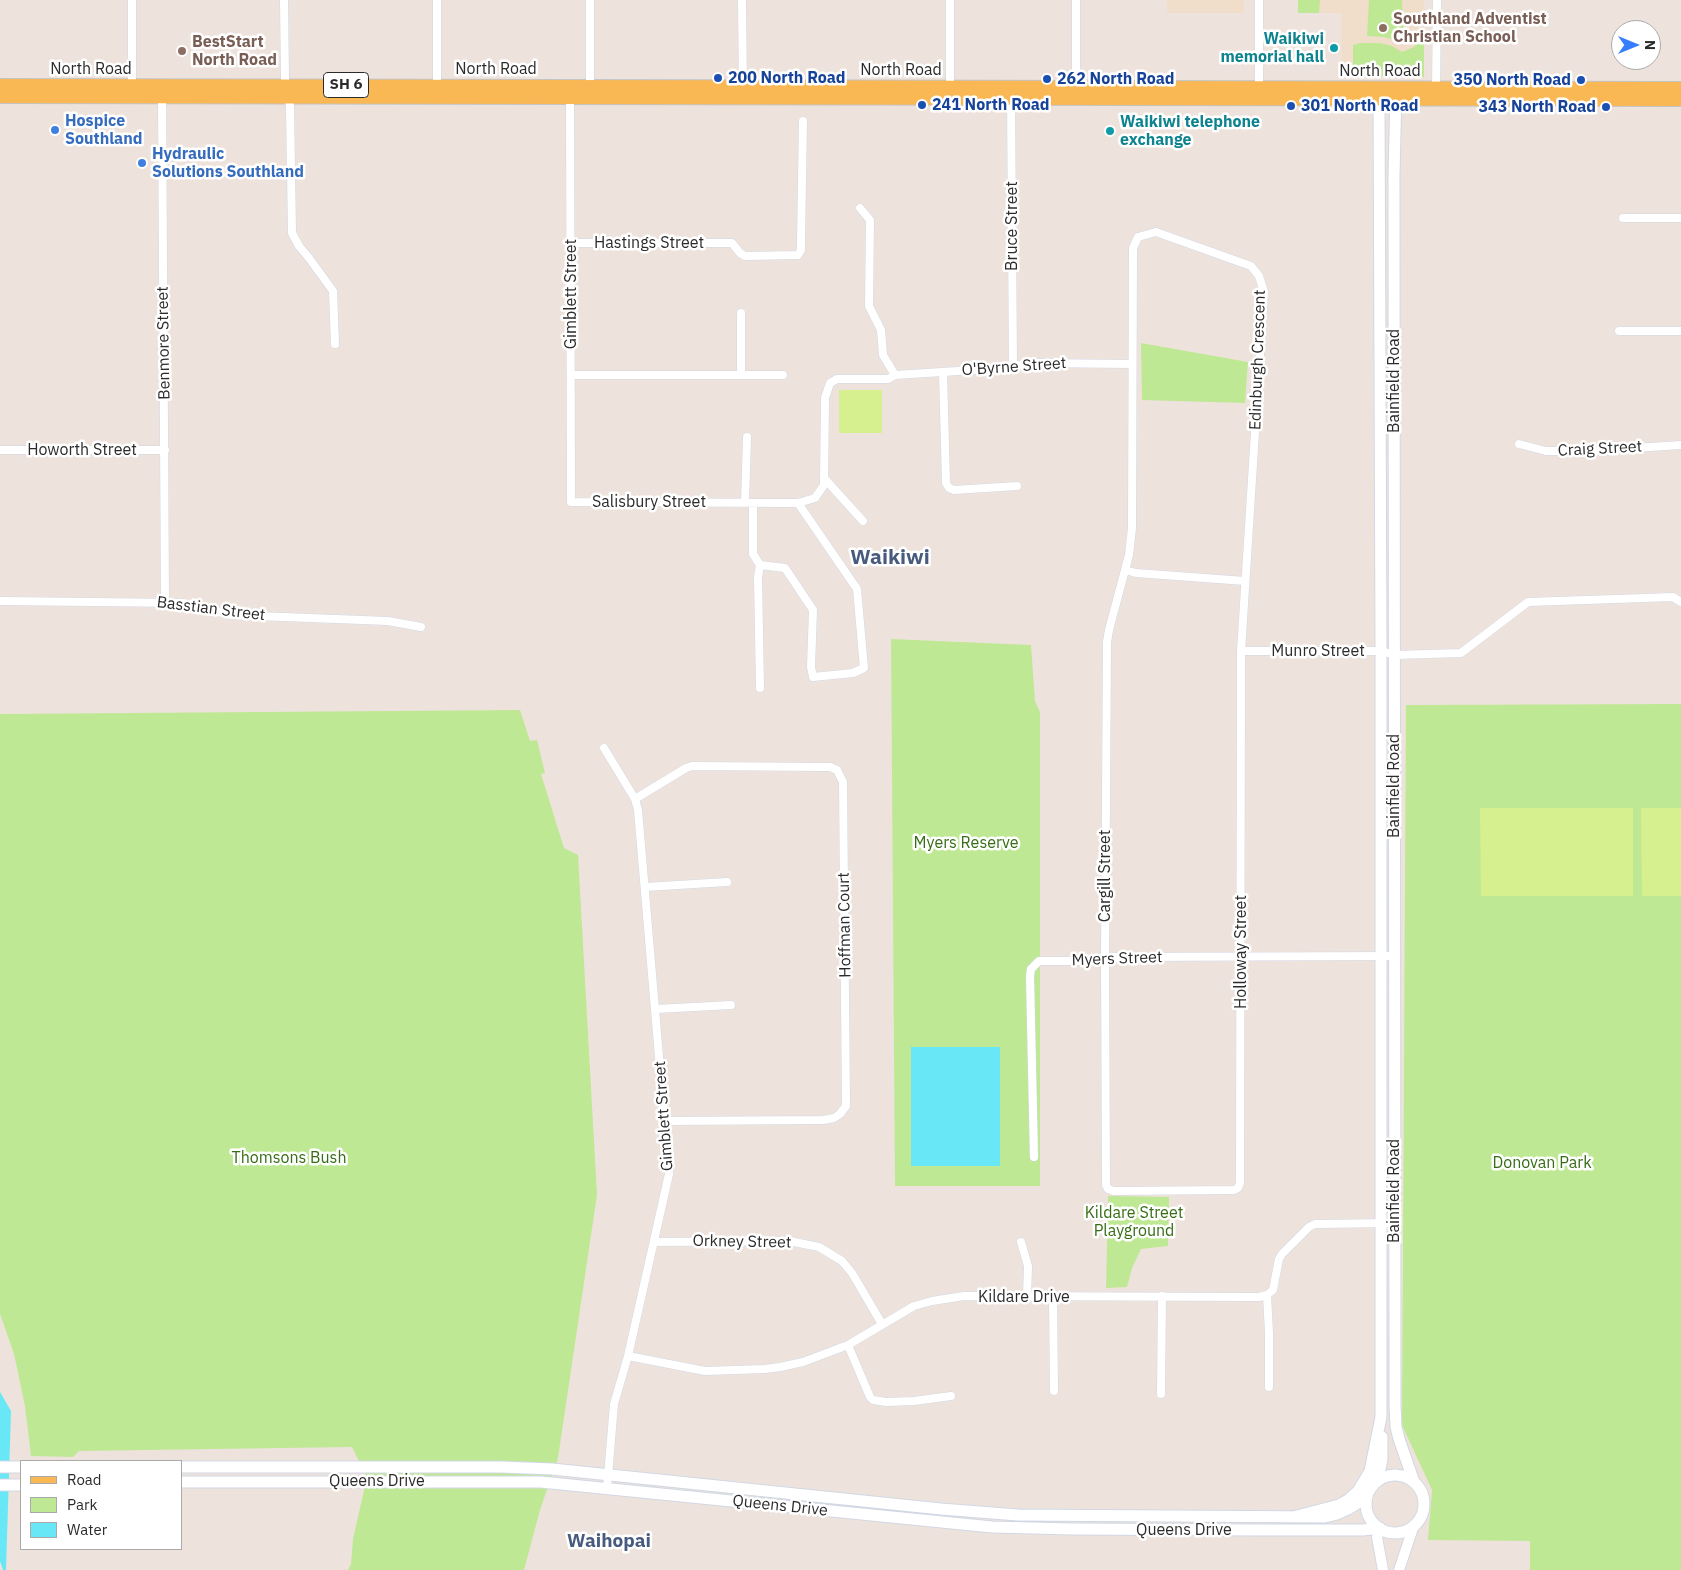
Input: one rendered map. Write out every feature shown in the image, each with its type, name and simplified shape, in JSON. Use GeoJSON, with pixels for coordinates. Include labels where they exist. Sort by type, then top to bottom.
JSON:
{"type":"FeatureCollection","features":[{"type":"Feature","properties":{"kind":"main road","name":"North Road"},"geometry":{"type":"LineString","coordinates":[[0,85],[132,91],[1379,94],[1681,88]]}},
{"type":"Feature","properties":{"kind":"main road","name":"North Road"},"geometry":{"type":"LineString","coordinates":[[0,97],[132,91]]}},
{"type":"Feature","properties":{"kind":"main road","name":"Bainfield Road"},"geometry":{"type":"LineString","coordinates":[[1368,1492],[1376,1482],[1383,1452],[1381,1417],[1382,651],[1379,94]]}},
{"type":"Feature","properties":{"kind":"main road","name":"Bainfield Road"},"geometry":{"type":"LineString","coordinates":[[1396,94],[1394,154],[1394,1223],[1396,1426],[1414,1482],[1422,1493],[1422,1514],[1414,1525]]}},
{"type":"Feature","properties":{"kind":"main road","name":"North Road"},"geometry":{"type":"LineString","coordinates":[[1436,94],[1681,100]]}},
{"type":"Feature","properties":{"kind":"main road"},"geometry":{"type":"LineString","coordinates":[[1379,154],[1394,154]]}},
{"type":"Feature","properties":{"kind":"main road"},"geometry":{"type":"LineString","coordinates":[[1381,281],[1394,281]]}},
{"type":"Feature","properties":{"kind":"main road"},"geometry":{"type":"LineString","coordinates":[[1381,506],[1394,506]]}},
{"type":"Feature","properties":{"kind":"main road"},"geometry":{"type":"LineString","coordinates":[[1381,802],[1394,802]]}},
{"type":"Feature","properties":{"kind":"main road","name":"Bainfield Road"},"geometry":{"type":"LineString","coordinates":[[1370,1471],[1381,1417]]}},
{"type":"Feature","properties":{"kind":"main road"},"geometry":{"type":"LineString","coordinates":[[0,1467],[18,1466]]}},
{"type":"Feature","properties":{"kind":"main road"},"geometry":{"type":"LineString","coordinates":[[209,1466],[209,1482]]}},
{"type":"Feature","properties":{"kind":"main road","name":"Queens Drive"},"geometry":{"type":"LineString","coordinates":[[182,1467],[552,1468],[941,1509],[1018,1515],[1325,1517],[1337,1514],[1361,1501],[1368,1492]]}},
{"type":"Feature","properties":{"kind":"main road","name":"Queens Drive"},"geometry":{"type":"LineString","coordinates":[[1297,1516],[1330,1508],[1348,1500],[1358,1491],[1370,1471]]}},
{"type":"Feature","properties":{"kind":"main road"},"geometry":{"type":"LineString","coordinates":[[1376,1482],[1381,1478],[1395,1475],[1408,1478],[1414,1482]]}},
{"type":"Feature","properties":{"kind":"main road","name":"Queens Drive"},"geometry":{"type":"LineString","coordinates":[[182,1482],[541,1482],[939,1523],[1018,1528],[1254,1530],[1363,1530],[1380,1528]]}},
{"type":"Feature","properties":{"kind":"main road"},"geometry":{"type":"LineString","coordinates":[[0,1485],[19,1485]]}},
{"type":"Feature","properties":{"kind":"main road"},"geometry":{"type":"LineString","coordinates":[[1368,1492],[1366,1499],[1368,1514],[1371,1520],[1380,1528],[1385,1531],[1398,1532],[1409,1529],[1414,1525]]}},
{"type":"Feature","properties":{"kind":"main road"},"geometry":{"type":"LineString","coordinates":[[1018,1515],[1018,1528]]}},
{"type":"Feature","properties":{"kind":"main road"},"geometry":{"type":"LineString","coordinates":[[1254,1517],[1254,1530]]}},
{"type":"Feature","properties":{"kind":"street"},"geometry":{"type":"LineString","coordinates":[[132,0],[132,91]]}},
{"type":"Feature","properties":{"kind":"street"},"geometry":{"type":"LineString","coordinates":[[284,0],[287,91],[290,106],[292,233],[298,246],[333,291],[335,344]]}},
{"type":"Feature","properties":{"kind":"street"},"geometry":{"type":"LineString","coordinates":[[437,0],[437,91]]}},
{"type":"Feature","properties":{"kind":"street"},"geometry":{"type":"LineString","coordinates":[[590,0],[590,91]]}},
{"type":"Feature","properties":{"kind":"street"},"geometry":{"type":"LineString","coordinates":[[742,0],[743,91]]}},
{"type":"Feature","properties":{"kind":"street"},"geometry":{"type":"LineString","coordinates":[[950,0],[950,92]]}},
{"type":"Feature","properties":{"kind":"street"},"geometry":{"type":"LineString","coordinates":[[1076,0],[1076,92]]}},
{"type":"Feature","properties":{"kind":"street"},"geometry":{"type":"LineString","coordinates":[[1258,0],[1259,93]]}},
{"type":"Feature","properties":{"kind":"street"},"geometry":{"type":"LineString","coordinates":[[1436,94],[1437,0]]}},
{"type":"Feature","properties":{"kind":"street","name":"Benmore Street"},"geometry":{"type":"LineString","coordinates":[[162,91],[165,602]]}},
{"type":"Feature","properties":{"kind":"street","name":"Gimblett Street"},"geometry":{"type":"LineString","coordinates":[[570,91],[572,502]]}},
{"type":"Feature","properties":{"kind":"street","name":"Bruce Street"},"geometry":{"type":"LineString","coordinates":[[1011,92],[1013,365]]}},
{"type":"Feature","properties":{"kind":"street","name":"Hastings Street"},"geometry":{"type":"LineString","coordinates":[[571,243],[732,243],[745,256],[798,254],[801,250],[803,121]]}},
{"type":"Feature","properties":{"kind":"street"},"geometry":{"type":"LineString","coordinates":[[860,208],[870,220],[869,306],[881,330],[883,355],[895,375]]}},
{"type":"Feature","properties":{"kind":"street"},"geometry":{"type":"LineString","coordinates":[[1623,218],[1681,218]]}},
{"type":"Feature","properties":{"kind":"street","name":"Edinburgh Crescent"},"geometry":{"type":"LineString","coordinates":[[1125,570],[1132,528],[1132,260],[1133,248],[1138,238],[1150,232],[1160,233],[1251,266],[1256,270],[1262,282],[1264,292],[1245,581]]}},
{"type":"Feature","properties":{"kind":"street"},"geometry":{"type":"LineString","coordinates":[[741,312],[741,374]]}},
{"type":"Feature","properties":{"kind":"street"},"geometry":{"type":"LineString","coordinates":[[1619,331],[1681,331]]}},
{"type":"Feature","properties":{"kind":"street","name":"O'Byrne Street"},"geometry":{"type":"LineString","coordinates":[[824,478],[825,398],[830,383],[837,379],[888,379],[895,375],[989,369],[1034,363],[1132,364]]}},
{"type":"Feature","properties":{"kind":"street"},"geometry":{"type":"LineString","coordinates":[[943,372],[946,484],[954,490],[1017,486]]}},
{"type":"Feature","properties":{"kind":"street"},"geometry":{"type":"LineString","coordinates":[[571,375],[783,375]]}},
{"type":"Feature","properties":{"kind":"street"},"geometry":{"type":"LineString","coordinates":[[747,437],[753,554],[760,565],[758,576],[760,688]]}},
{"type":"Feature","properties":{"kind":"street","name":"Craig Street"},"geometry":{"type":"LineString","coordinates":[[1519,444],[1546,451],[1581,451],[1681,445]]}},
{"type":"Feature","properties":{"kind":"street","name":"Howorth Street"},"geometry":{"type":"LineString","coordinates":[[0,450],[165,450]]}},
{"type":"Feature","properties":{"kind":"street"},"geometry":{"type":"LineString","coordinates":[[760,565],[785,568],[813,610],[811,667],[813,677],[853,673],[864,668],[857,589],[798,503],[815,498],[824,485],[824,478]]}},
{"type":"Feature","properties":{"kind":"street"},"geometry":{"type":"LineString","coordinates":[[824,478],[863,521]]}},
{"type":"Feature","properties":{"kind":"street","name":"Salisbury Street"},"geometry":{"type":"LineString","coordinates":[[572,502],[726,501],[798,503]]}},
{"type":"Feature","properties":{"kind":"street"},"geometry":{"type":"LineString","coordinates":[[1125,570],[1136,573],[1245,581]]}},
{"type":"Feature","properties":{"kind":"street","name":"Cargill Street"},"geometry":{"type":"LineString","coordinates":[[1106,1185],[1107,642],[1125,570]]}},
{"type":"Feature","properties":{"kind":"street","name":"Holloway Street"},"geometry":{"type":"LineString","coordinates":[[1106,1185],[1108,1189],[1114,1191],[1234,1190],[1238,1188],[1240,1183],[1241,651],[1245,581]]}},
{"type":"Feature","properties":{"kind":"street","name":"Munro Street"},"geometry":{"type":"LineString","coordinates":[[1241,651],[1382,651],[1395,654],[1461,653],[1528,602],[1673,597],[1681,602]]}},
{"type":"Feature","properties":{"kind":"street","name":"Basstian Street"},"geometry":{"type":"LineString","coordinates":[[0,601],[165,602],[194,605],[220,614],[388,621],[421,627]]}},
{"type":"Feature","properties":{"kind":"street","name":"Gimblett Street"},"geometry":{"type":"LineString","coordinates":[[604,748],[634,799],[640,820],[669,1174],[628,1356],[614,1404],[606,1488]]}},
{"type":"Feature","properties":{"kind":"street","name":"Hoffman Court"},"geometry":{"type":"LineString","coordinates":[[634,799],[692,766],[830,767],[837,770],[843,782],[846,1106],[834,1118],[823,1120],[665,1121]]}},
{"type":"Feature","properties":{"kind":"street"},"geometry":{"type":"LineString","coordinates":[[645,888],[727,882]]}},
{"type":"Feature","properties":{"kind":"street","name":"Myers Street"},"geometry":{"type":"LineString","coordinates":[[1034,1157],[1030,986],[1031,969],[1035,963],[1043,960],[1105,960],[1113,957],[1394,956]]}},
{"type":"Feature","properties":{"kind":"street"},"geometry":{"type":"LineString","coordinates":[[656,1009],[731,1005]]}},
{"type":"Feature","properties":{"kind":"street"},"geometry":{"type":"LineString","coordinates":[[1269,1387],[1267,1295],[1274,1290],[1279,1259],[1282,1254],[1309,1227],[1320,1223],[1394,1223]]}},
{"type":"Feature","properties":{"kind":"street","name":"Orkney Street"},"geometry":{"type":"LineString","coordinates":[[654,1242],[789,1241],[818,1247],[842,1261],[852,1273],[882,1324]]}},
{"type":"Feature","properties":{"kind":"street"},"geometry":{"type":"LineString","coordinates":[[1021,1242],[1028,1266],[1027,1297]]}},
{"type":"Feature","properties":{"kind":"street","name":"Kildare Drive"},"geometry":{"type":"LineString","coordinates":[[628,1356],[699,1371],[765,1369],[803,1362],[848,1345],[914,1306],[964,1296],[1259,1297],[1267,1295]]}},
{"type":"Feature","properties":{"kind":"street"},"geometry":{"type":"LineString","coordinates":[[1161,1394],[1162,1296]]}},
{"type":"Feature","properties":{"kind":"street"},"geometry":{"type":"LineString","coordinates":[[1053,1297],[1054,1391]]}},
{"type":"Feature","properties":{"kind":"street"},"geometry":{"type":"LineString","coordinates":[[848,1345],[873,1400],[886,1402],[914,1401],[951,1396]]}},
{"type":"Feature","properties":{"kind":"street","name":"Bainfield Road"},"geometry":{"type":"LineString","coordinates":[[1399,1570],[1414,1525]]}},
{"type":"Feature","properties":{"kind":"street"},"geometry":{"type":"LineString","coordinates":[[1380,1528],[1377,1537],[1382,1570]]}},
{"type":"Feature","properties":{"kind":"shaded area"},"geometry":{"type":"Polygon","coordinates":[[[1167,0],[1244,0],[1244,13],[1167,13],[1167,0]]]}},
{"type":"Feature","properties":{"kind":"shaded area","name":"Southland Adventist Christian School"},"geometry":{"type":"Polygon","coordinates":[[[1298,0],[1424,0],[1424,77],[1342,76],[1341,13],[1298,13],[1298,0]]]}},
{"type":"Feature","properties":{"kind":"green space"},"geometry":{"type":"Polygon","coordinates":[[[1298,0],[1320,0],[1319,13],[1298,13],[1298,0]]]}},
{"type":"Feature","properties":{"kind":"green space"},"geometry":{"type":"Polygon","coordinates":[[[1369,0],[1402,0],[1403,34],[1412,38],[1409,42],[1405,43],[1384,37],[1367,36],[1369,0]]]}},
{"type":"Feature","properties":{"kind":"green space"},"geometry":{"type":"Polygon","coordinates":[[[1419,41],[1424,44],[1424,77],[1353,76],[1353,45],[1380,43],[1392,46],[1402,52],[1414,47],[1419,41]]]}},
{"type":"Feature","properties":{"kind":"green space"},"geometry":{"type":"Polygon","coordinates":[[[1141,343],[1248,362],[1245,403],[1142,400],[1141,343]]]}},
{"type":"Feature","properties":{"kind":"green space"},"geometry":{"type":"Polygon","coordinates":[[[839,390],[882,390],[882,433],[839,433],[839,390]]]}},
{"type":"Feature","properties":{"kind":"green space","name":"Myers Reserve"},"geometry":{"type":"Polygon","coordinates":[[[891,639],[1031,645],[1035,701],[1040,712],[1040,1186],[895,1186],[891,639]]]}},
{"type":"Feature","properties":{"kind":"green space","name":"Donovan Park"},"geometry":{"type":"Polygon","coordinates":[[[1681,704],[1681,1570],[1530,1570],[1530,1541],[1428,1540],[1432,1490],[1402,1425],[1406,705],[1681,704]]]}},
{"type":"Feature","properties":{"kind":"green space","name":"Thomsons Bush"},"geometry":{"type":"Polygon","coordinates":[[[520,710],[530,741],[537,740],[545,773],[541,774],[564,848],[578,855],[597,1195],[558,1458],[540,1510],[524,1570],[348,1570],[351,1564],[353,1539],[367,1477],[352,1447],[79,1451],[73,1457],[31,1456],[25,1406],[14,1354],[0,1314],[0,714],[520,710]]]}},
{"type":"Feature","properties":{"kind":"green space"},"geometry":{"type":"Polygon","coordinates":[[[1480,808],[1633,808],[1633,896],[1481,896],[1480,808]]]}},
{"type":"Feature","properties":{"kind":"green space"},"geometry":{"type":"Polygon","coordinates":[[[1641,808],[1681,808],[1681,896],[1642,896],[1641,808]]]}},
{"type":"Feature","properties":{"kind":"green space","name":"Kildare Street Playground"},"geometry":{"type":"Polygon","coordinates":[[[1108,1196],[1169,1197],[1168,1246],[1141,1249],[1132,1268],[1127,1287],[1106,1288],[1108,1196]]]}},
{"type":"Feature","properties":{"kind":"water"},"geometry":{"type":"Polygon","coordinates":[[[911,1047],[1000,1047],[1000,1166],[911,1166],[911,1047]]]}},
{"type":"Feature","properties":{"kind":"water"},"geometry":{"type":"Polygon","coordinates":[[[0,1392],[11,1411],[6,1570],[3,1570],[0,1561],[0,1392]]]}},
{"type":"Feature","properties":{"kind":"place","name":"Southland Adventist Christian School"},"geometry":{"type":"Point","coordinates":[1383,28]}},
{"type":"Feature","properties":{"kind":"place","name":"Waikiwi memorial hall"},"geometry":{"type":"Point","coordinates":[1334,48]}},
{"type":"Feature","properties":{"kind":"place","name":"BestStart North Road"},"geometry":{"type":"Point","coordinates":[182,51]}},
{"type":"Feature","properties":{"kind":"place","name":"200 North Road"},"geometry":{"type":"Point","coordinates":[718,78]}},
{"type":"Feature","properties":{"kind":"place","name":"262 North Road"},"geometry":{"type":"Point","coordinates":[1047,79]}},
{"type":"Feature","properties":{"kind":"place","name":"350 North Road"},"geometry":{"type":"Point","coordinates":[1581,80]}},
{"type":"Feature","properties":{"kind":"place","name":"241 North Road"},"geometry":{"type":"Point","coordinates":[922,105]}},
{"type":"Feature","properties":{"kind":"place","name":"301 North Road"},"geometry":{"type":"Point","coordinates":[1291,106]}},
{"type":"Feature","properties":{"kind":"place","name":"343 North Road"},"geometry":{"type":"Point","coordinates":[1606,107]}},
{"type":"Feature","properties":{"kind":"place","name":"Hospice Southland"},"geometry":{"type":"Point","coordinates":[55,130]}},
{"type":"Feature","properties":{"kind":"place","name":"Waikiwi telephone exchange"},"geometry":{"type":"Point","coordinates":[1110,131]}},
{"type":"Feature","properties":{"kind":"place","name":"Hydraulic Solutions Southland"},"geometry":{"type":"Point","coordinates":[142,163]}},
{"type":"Feature","properties":{"kind":"district","name":"Waikiwi"},"geometry":{"type":"Point","coordinates":[890,558]}},
{"type":"Feature","properties":{"kind":"district","name":"Waihopai"},"geometry":{"type":"Point","coordinates":[609,1542]}}]}
